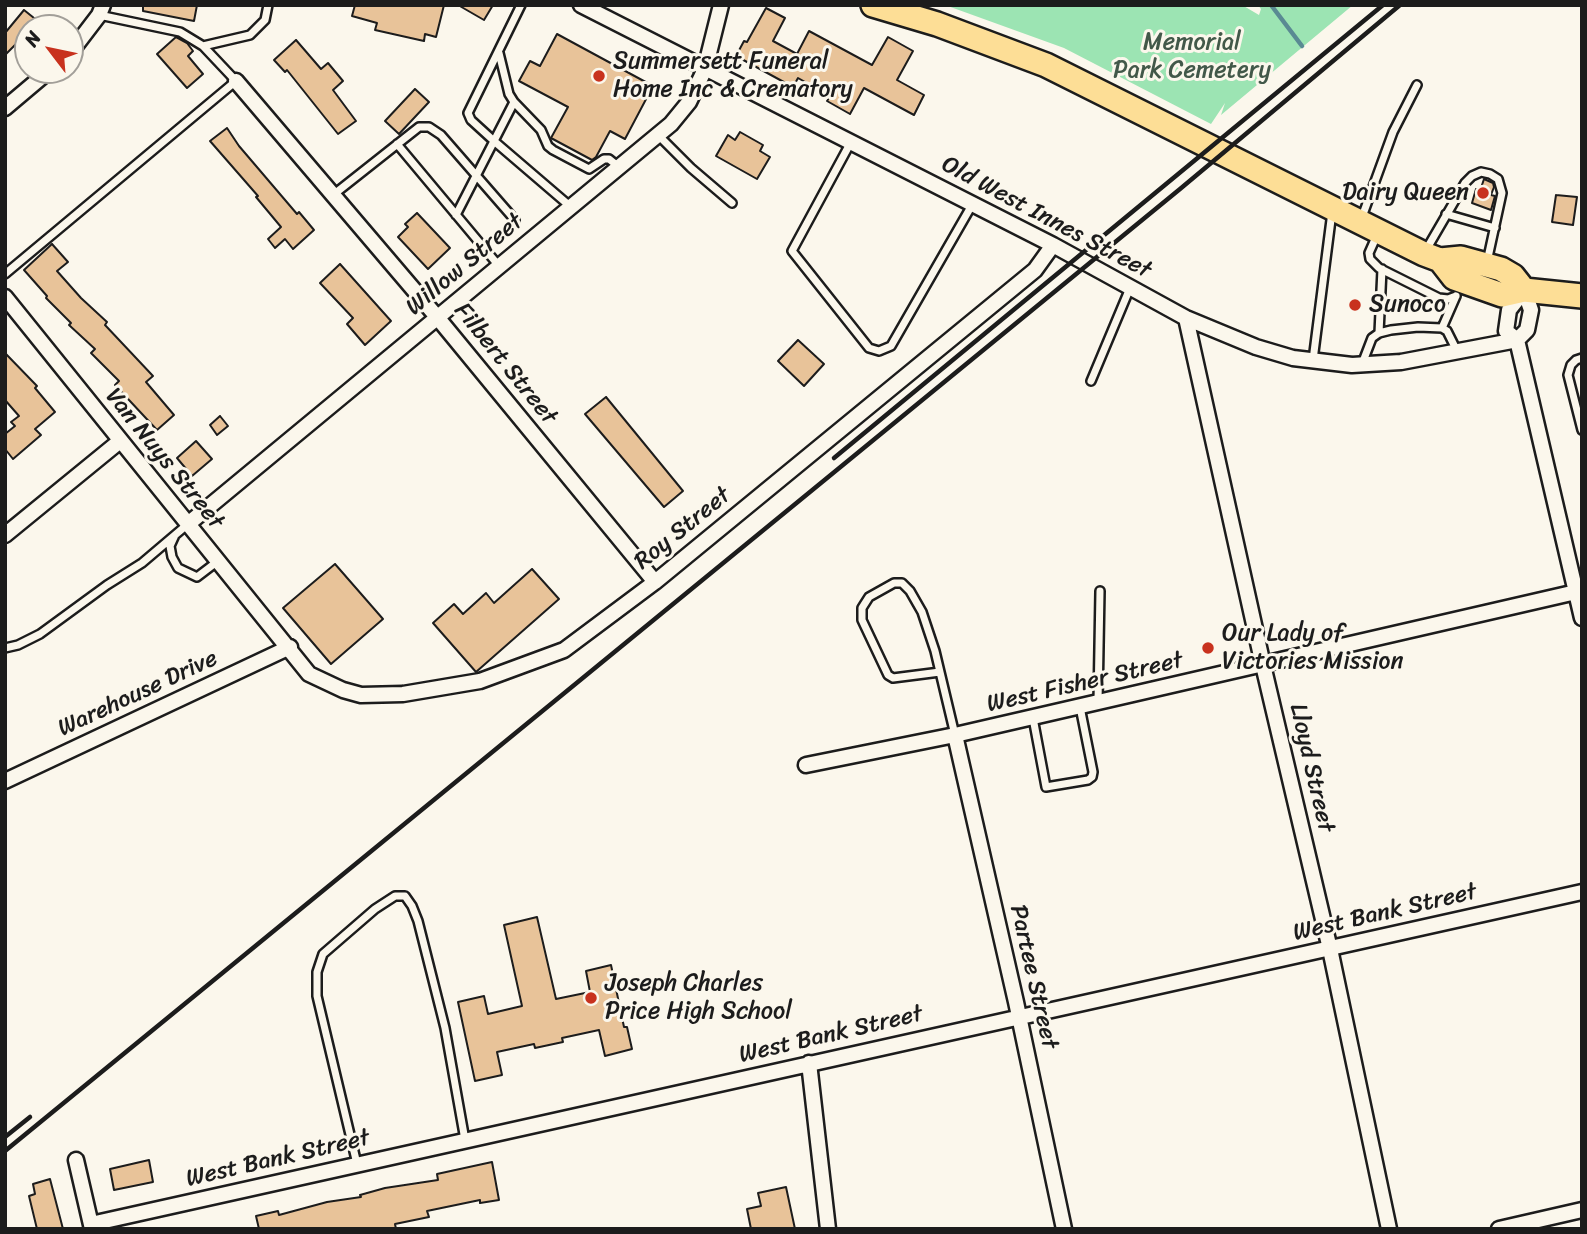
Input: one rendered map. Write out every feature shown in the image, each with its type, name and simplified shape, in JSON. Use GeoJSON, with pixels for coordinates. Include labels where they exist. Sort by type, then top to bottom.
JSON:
{"type":"FeatureCollection","features":[{"type":"Feature","properties":{"kind":"main road"},"geometry":{"type":"LineString","coordinates":[[873,5],[937,24],[1046,65],[1432,257],[1454,278],[1459,289],[1502,295],[1524,290],[1582,296]]}},
{"type":"Feature","properties":{"kind":"main road"},"geometry":{"type":"LineString","coordinates":[[1432,257],[1461,258],[1487,265],[1513,276],[1524,290]]}},
{"type":"Feature","properties":{"kind":"street","name":"Old West Innes Street"},"geometry":{"type":"LineString","coordinates":[[581,5],[1053,245],[1186,318],[1256,347],[1293,358],[1362,364],[1401,362],[1517,340]]}},
{"type":"Feature","properties":{"kind":"street","name":"Willow Street"},"geometry":{"type":"LineString","coordinates":[[188,524],[671,124],[689,102],[705,69],[721,5]]}},
{"type":"Feature","properties":{"kind":"street"},"geometry":{"type":"LineString","coordinates":[[84,34],[101,10]]}},
{"type":"Feature","properties":{"kind":"street","name":"Filbert Street"},"geometry":{"type":"LineString","coordinates":[[236,81],[437,317],[655,582]]}},
{"type":"Feature","properties":{"kind":"street"},"geometry":{"type":"LineString","coordinates":[[5,108],[33,84]]}},
{"type":"Feature","properties":{"kind":"street","name":"Roy Street"},"geometry":{"type":"LineString","coordinates":[[290,648],[309,674],[343,690],[361,695],[404,694],[480,681],[564,650],[655,582],[1035,270],[1053,245]]}},
{"type":"Feature","properties":{"kind":"street"},"geometry":{"type":"LineString","coordinates":[[1524,290],[1509,310],[1506,331],[1517,340],[1582,618]]}},
{"type":"Feature","properties":{"kind":"street"},"geometry":{"type":"LineString","coordinates":[[1517,340],[1527,330],[1531,310],[1524,290]]}},
{"type":"Feature","properties":{"kind":"street","name":"Van Nuys Street"},"geometry":{"type":"LineString","coordinates":[[5,297],[290,648]]}},
{"type":"Feature","properties":{"kind":"street","name":"Lloyd Street"},"geometry":{"type":"LineString","coordinates":[[1186,318],[1263,665],[1330,949],[1389,1229]]}},
{"type":"Feature","properties":{"kind":"street"},"geometry":{"type":"LineString","coordinates":[[5,535],[120,441]]}},
{"type":"Feature","properties":{"kind":"street","name":"West Fisher Street"},"geometry":{"type":"LineString","coordinates":[[806,765],[955,736],[1576,592]]}},
{"type":"Feature","properties":{"kind":"street","name":"Warehouse Drive"},"geometry":{"type":"LineString","coordinates":[[5,781],[290,648]]}},
{"type":"Feature","properties":{"kind":"street","name":"Partee Street"},"geometry":{"type":"LineString","coordinates":[[955,736],[1064,1229]]}},
{"type":"Feature","properties":{"kind":"street","name":"West Bank Street"},"geometry":{"type":"LineString","coordinates":[[91,1226],[357,1164],[1582,892]]}},
{"type":"Feature","properties":{"kind":"street"},"geometry":{"type":"LineString","coordinates":[[809,1063],[828,1229]]}},
{"type":"Feature","properties":{"kind":"street"},"geometry":{"type":"LineString","coordinates":[[76,1160],[91,1226]]}},
{"type":"Feature","properties":{"kind":"street"},"geometry":{"type":"LineString","coordinates":[[1499,1229],[1582,1210]]}},
{"type":"Feature","properties":{"kind":"lane"},"geometry":{"type":"LineString","coordinates":[[203,46],[250,35],[265,20],[268,5]]}},
{"type":"Feature","properties":{"kind":"lane"},"geometry":{"type":"LineString","coordinates":[[521,5],[468,113],[471,120],[570,207]]}},
{"type":"Feature","properties":{"kind":"lane"},"geometry":{"type":"LineString","coordinates":[[5,274],[236,81],[203,46],[180,32],[101,10]]}},
{"type":"Feature","properties":{"kind":"lane"},"geometry":{"type":"LineString","coordinates":[[499,53],[509,94],[546,139],[548,146],[589,169],[604,159],[609,159],[619,167]]}},
{"type":"Feature","properties":{"kind":"lane"},"geometry":{"type":"LineString","coordinates":[[1417,85],[1393,132],[1369,226],[1369,253],[1373,262],[1382,269],[1439,298],[1448,299],[1459,289]]}},
{"type":"Feature","properties":{"kind":"lane"},"geometry":{"type":"LineString","coordinates":[[456,215],[514,102]]}},
{"type":"Feature","properties":{"kind":"lane"},"geometry":{"type":"LineString","coordinates":[[333,195],[419,127],[429,127],[442,135],[515,220]]}},
{"type":"Feature","properties":{"kind":"lane"},"geometry":{"type":"LineString","coordinates":[[658,134],[691,168],[732,203]]}},
{"type":"Feature","properties":{"kind":"lane"},"geometry":{"type":"LineString","coordinates":[[851,142],[792,251],[869,348],[879,351],[891,346],[973,204]]}},
{"type":"Feature","properties":{"kind":"lane"},"geometry":{"type":"LineString","coordinates":[[397,144],[499,266]]}},
{"type":"Feature","properties":{"kind":"lane"},"geometry":{"type":"LineString","coordinates":[[1432,257],[1446,214],[1465,183],[1480,172],[1498,179],[1502,193],[1487,265]]}},
{"type":"Feature","properties":{"kind":"lane"},"geometry":{"type":"LineString","coordinates":[[1313,360],[1332,206]]}},
{"type":"Feature","properties":{"kind":"lane"},"geometry":{"type":"LineString","coordinates":[[1446,214],[1495,228]]}},
{"type":"Feature","properties":{"kind":"lane"},"geometry":{"type":"LineString","coordinates":[[1379,333],[1382,269]]}},
{"type":"Feature","properties":{"kind":"lane"},"geometry":{"type":"LineString","coordinates":[[1091,381],[1130,288]]}},
{"type":"Feature","properties":{"kind":"lane"},"geometry":{"type":"LineString","coordinates":[[1442,328],[1459,289]]}},
{"type":"Feature","properties":{"kind":"lane"},"geometry":{"type":"LineString","coordinates":[[1362,364],[1372,338],[1379,333],[1418,327],[1442,328],[1447,331],[1458,352]]}},
{"type":"Feature","properties":{"kind":"lane"},"geometry":{"type":"LineString","coordinates":[[1582,359],[1571,365],[1568,375],[1582,430]]}},
{"type":"Feature","properties":{"kind":"lane"},"geometry":{"type":"LineString","coordinates":[[5,648],[40,634],[142,563],[188,524]]}},
{"type":"Feature","properties":{"kind":"lane"},"geometry":{"type":"LineString","coordinates":[[175,535],[170,546],[178,568],[197,578],[218,561]]}},
{"type":"Feature","properties":{"kind":"lane"},"geometry":{"type":"LineString","coordinates":[[940,672],[893,678],[888,675],[862,620],[862,608],[869,597],[894,583],[902,583],[910,591],[922,612],[940,672],[955,736]]}},
{"type":"Feature","properties":{"kind":"lane"},"geometry":{"type":"LineString","coordinates":[[1098,703],[1100,592]]}},
{"type":"Feature","properties":{"kind":"lane"},"geometry":{"type":"LineString","coordinates":[[1033,718],[1046,787],[1088,780],[1093,777],[1093,772],[1080,707]]}},
{"type":"Feature","properties":{"kind":"lane"},"geometry":{"type":"LineString","coordinates":[[357,1164],[317,996],[317,972],[323,954],[375,909],[395,896],[405,897],[415,914],[433,978],[465,1140]]}},
{"type":"Feature","properties":{"kind":"green space","name":"Memorial Park Cemetery"},"geometry":{"type":"Polygon","coordinates":[[[945,5],[1242,5],[1259,15],[1261,9],[1258,5],[1353,5],[1221,115],[1225,103],[1211,124],[1064,48],[945,5]]]}},
{"type":"Feature","properties":{"kind":"building"},"geometry":{"type":"Polygon","coordinates":[[[143,5],[197,5],[194,21],[143,11],[143,5]]]}},
{"type":"Feature","properties":{"kind":"building"},"geometry":{"type":"Polygon","coordinates":[[[355,5],[444,5],[436,37],[425,34],[424,41],[375,30],[377,23],[352,16],[355,5]]]}},
{"type":"Feature","properties":{"kind":"building"},"geometry":{"type":"Polygon","coordinates":[[[458,5],[493,5],[484,20],[458,5]]]}},
{"type":"Feature","properties":{"kind":"building"},"geometry":{"type":"Polygon","coordinates":[[[766,8],[785,18],[773,41],[797,54],[809,31],[872,65],[888,37],[913,51],[897,80],[924,95],[914,115],[864,88],[850,114],[827,101],[830,96],[798,78],[793,87],[736,56],[766,8]]]}},
{"type":"Feature","properties":{"kind":"building"},"geometry":{"type":"Polygon","coordinates":[[[14,22],[14,46],[5,55],[5,33],[14,22]]]}},
{"type":"Feature","properties":{"kind":"building"},"geometry":{"type":"Polygon","coordinates":[[[557,34],[653,86],[625,139],[610,131],[592,160],[551,138],[568,107],[519,81],[530,61],[540,66],[557,34]]]}},
{"type":"Feature","properties":{"kind":"building"},"geometry":{"type":"Polygon","coordinates":[[[176,37],[187,43],[193,51],[188,56],[203,74],[187,88],[157,54],[176,37]]]}},
{"type":"Feature","properties":{"kind":"building"},"geometry":{"type":"Polygon","coordinates":[[[296,40],[321,69],[328,63],[343,81],[333,90],[356,121],[338,134],[287,70],[285,72],[274,60],[296,40]]]}},
{"type":"Feature","properties":{"kind":"building"},"geometry":{"type":"Polygon","coordinates":[[[415,89],[429,102],[399,134],[385,121],[415,89]]]}},
{"type":"Feature","properties":{"kind":"building"},"geometry":{"type":"Polygon","coordinates":[[[227,128],[297,214],[299,212],[314,230],[293,249],[285,239],[275,248],[268,239],[281,227],[210,141],[227,128]]]}},
{"type":"Feature","properties":{"kind":"building"},"geometry":{"type":"Polygon","coordinates":[[[740,132],[763,145],[760,151],[770,157],[757,179],[716,156],[728,135],[735,140],[740,132]]]}},
{"type":"Feature","properties":{"kind":"building","name":"Dairy Queen"},"geometry":{"type":"Polygon","coordinates":[[[1484,179],[1493,183],[1494,187],[1491,195],[1495,196],[1491,210],[1472,203],[1476,189],[1480,191],[1484,179]]]}},
{"type":"Feature","properties":{"kind":"building"},"geometry":{"type":"Polygon","coordinates":[[[1556,195],[1577,197],[1573,225],[1552,222],[1556,195]]]}},
{"type":"Feature","properties":{"kind":"building"},"geometry":{"type":"Polygon","coordinates":[[[417,213],[450,248],[428,269],[398,237],[408,227],[405,224],[417,213]]]}},
{"type":"Feature","properties":{"kind":"building"},"geometry":{"type":"Polygon","coordinates":[[[52,244],[68,262],[57,271],[107,322],[105,325],[153,376],[146,382],[174,415],[157,430],[115,385],[119,381],[91,353],[95,349],[69,325],[71,323],[46,298],[24,270],[52,244]]]}},
{"type":"Feature","properties":{"kind":"building"},"geometry":{"type":"Polygon","coordinates":[[[340,264],[391,321],[365,345],[347,324],[353,318],[320,283],[340,264]]]}},
{"type":"Feature","properties":{"kind":"building"},"geometry":{"type":"Polygon","coordinates":[[[798,340],[824,364],[804,386],[778,361],[798,340]]]}},
{"type":"Feature","properties":{"kind":"building"},"geometry":{"type":"Polygon","coordinates":[[[5,353],[37,386],[35,388],[55,412],[35,429],[41,435],[13,459],[5,449],[5,434],[15,426],[11,422],[19,416],[5,400],[5,353]]]}},
{"type":"Feature","properties":{"kind":"building"},"geometry":{"type":"Polygon","coordinates":[[[606,397],[683,491],[664,507],[585,414],[606,397]]]}},
{"type":"Feature","properties":{"kind":"building"},"geometry":{"type":"Polygon","coordinates":[[[220,416],[228,426],[217,435],[210,425],[220,416]]]}},
{"type":"Feature","properties":{"kind":"building"},"geometry":{"type":"Polygon","coordinates":[[[196,441],[212,459],[192,476],[177,458],[196,441]]]}},
{"type":"Feature","properties":{"kind":"building"},"geometry":{"type":"Polygon","coordinates":[[[335,564],[383,619],[331,664],[283,608],[335,564]]]}},
{"type":"Feature","properties":{"kind":"building"},"geometry":{"type":"Polygon","coordinates":[[[532,569],[559,599],[476,672],[433,623],[454,604],[463,614],[486,593],[494,603],[532,569]]]}},
{"type":"Feature","properties":{"kind":"building","name":"Joseph Charles Price High School"},"geometry":{"type":"Polygon","coordinates":[[[537,917],[556,999],[590,992],[586,971],[611,965],[624,1027],[627,1027],[632,1049],[605,1056],[599,1030],[562,1038],[563,1042],[535,1048],[534,1044],[497,1052],[502,1075],[475,1081],[458,1002],[484,996],[488,1014],[522,1006],[504,925],[537,917]]]}},
{"type":"Feature","properties":{"kind":"building"},"geometry":{"type":"Polygon","coordinates":[[[149,1160],[153,1182],[114,1190],[110,1169],[149,1160]]]}},
{"type":"Feature","properties":{"kind":"building"},"geometry":{"type":"Polygon","coordinates":[[[492,1162],[499,1200],[480,1203],[480,1200],[427,1211],[429,1217],[395,1224],[396,1229],[259,1229],[256,1216],[278,1211],[279,1215],[327,1202],[361,1197],[360,1195],[385,1188],[438,1180],[437,1174],[492,1162]]]}},
{"type":"Feature","properties":{"kind":"building"},"geometry":{"type":"Polygon","coordinates":[[[50,1179],[63,1229],[37,1229],[29,1196],[35,1194],[33,1184],[50,1179]]]}},
{"type":"Feature","properties":{"kind":"building"},"geometry":{"type":"Polygon","coordinates":[[[786,1187],[795,1229],[751,1229],[747,1209],[761,1206],[758,1193],[786,1187]]]}},
{"type":"Feature","properties":{"kind":"waterway"},"geometry":{"type":"LineString","coordinates":[[1271,5],[1302,46]]}},
{"type":"Feature","properties":{"kind":"railway"},"geometry":{"type":"LineString","coordinates":[[834,458],[1383,5]]}},
{"type":"Feature","properties":{"kind":"railway"},"geometry":{"type":"LineString","coordinates":[[5,1151],[1180,189],[1400,5]]}},
{"type":"Feature","properties":{"kind":"railway"},"geometry":{"type":"LineString","coordinates":[[5,1137],[30,1117]]}},
{"type":"Feature","properties":{"kind":"place","name":"Summersett Funeral Home Inc & Crematory"},"geometry":{"type":"Point","coordinates":[599,76]}},
{"type":"Feature","properties":{"kind":"place","name":"Dairy Queen"},"geometry":{"type":"Point","coordinates":[1483,193]}},
{"type":"Feature","properties":{"kind":"place","name":"Sunoco"},"geometry":{"type":"Point","coordinates":[1355,305]}},
{"type":"Feature","properties":{"kind":"place","name":"Our Lady of Victories Mission"},"geometry":{"type":"Point","coordinates":[1208,648]}},
{"type":"Feature","properties":{"kind":"place","name":"Joseph Charles Price High School"},"geometry":{"type":"Point","coordinates":[591,998]}}]}
